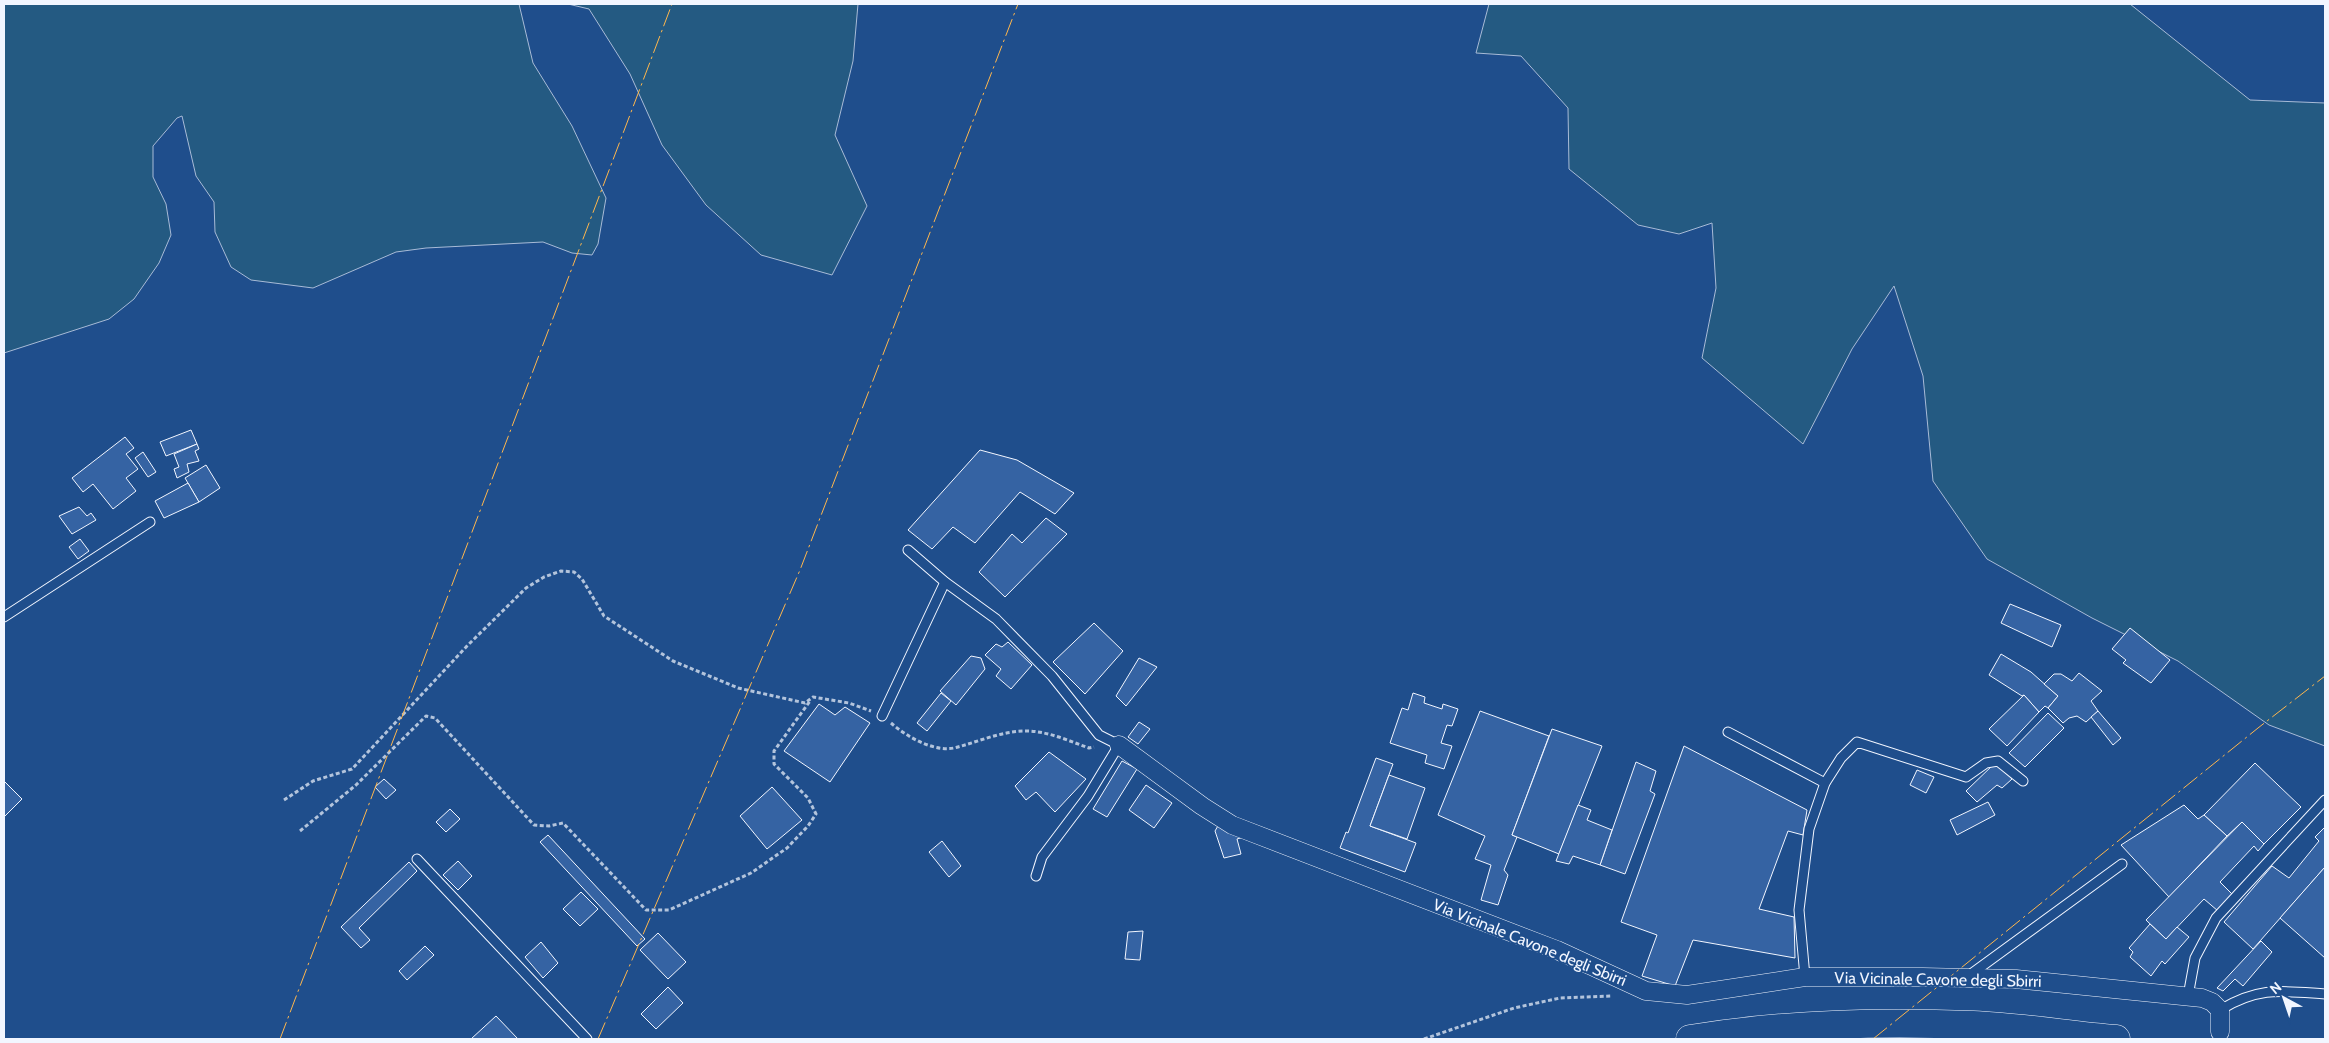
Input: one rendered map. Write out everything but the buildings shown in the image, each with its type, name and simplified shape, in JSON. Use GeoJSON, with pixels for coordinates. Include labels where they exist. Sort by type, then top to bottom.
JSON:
{"type":"FeatureCollection","features":[{"type":"Feature","properties":{"kind":"highway"},"geometry":{"type":"LineString","coordinates":[[1690,1039],[1798,1027],[1872,1023],[1974,1025],[2116,1039]]}},
{"type":"Feature","properties":{"kind":"street","name":"Via Vicinale Cavone degli Sbirri"},"geometry":{"type":"LineString","coordinates":[[1119,745],[1202,806],[1232,825],[1558,950],[1646,991],[1687,995],[1805,977],[2016,979],[2188,996],[2212,1002],[2220,1010]]}},
{"type":"Feature","properties":{"kind":"street"},"geometry":{"type":"LineString","coordinates":[[2220,1010],[2220,1032]]}},
{"type":"Feature","properties":{"kind":"lane"},"geometry":{"type":"LineString","coordinates":[[4,616],[150,522]]}},
{"type":"Feature","properties":{"kind":"lane"},"geometry":{"type":"LineString","coordinates":[[908,550],[945,582],[996,619],[1052,676],[1099,735],[1119,745],[1088,796],[1042,858],[1036,876]]}},
{"type":"Feature","properties":{"kind":"lane"},"geometry":{"type":"LineString","coordinates":[[882,716],[945,582]]}},
{"type":"Feature","properties":{"kind":"lane"},"geometry":{"type":"LineString","coordinates":[[1728,732],[1825,783]]}},
{"type":"Feature","properties":{"kind":"lane"},"geometry":{"type":"LineString","coordinates":[[1805,977],[1798,910],[1808,836],[1816,805],[1825,783],[1841,758],[1856,742],[1966,777],[1986,763],[1998,761],[2023,781]]}},
{"type":"Feature","properties":{"kind":"lane"},"geometry":{"type":"LineString","coordinates":[[2188,996],[2195,958],[2216,918],[2325,800]]}},
{"type":"Feature","properties":{"kind":"lane"},"geometry":{"type":"LineString","coordinates":[[417,859],[587,1039]]}},
{"type":"Feature","properties":{"kind":"lane"},"geometry":{"type":"LineString","coordinates":[[1965,978],[2122,864]]}},
{"type":"Feature","properties":{"kind":"lane"},"geometry":{"type":"LineString","coordinates":[[2220,1010],[2236,1000],[2270,990],[2325,994]]}},
{"type":"Feature","properties":{"kind":"path"},"geometry":{"type":"LineString","coordinates":[[284,800],[313,781],[352,769],[468,646],[526,588],[544,577],[561,571],[574,572],[582,579],[604,616],[673,661],[738,688],[805,703],[813,697],[849,703],[882,716],[905,735],[940,747],[956,748],[1002,734],[1026,731],[1056,736],[1089,748],[1119,745]]}},
{"type":"Feature","properties":{"kind":"path"},"geometry":{"type":"LineString","coordinates":[[300,831],[356,785],[426,716],[435,718],[534,825],[548,826],[563,823],[646,910],[669,910],[751,873],[787,848],[808,826],[816,814],[808,798],[774,764],[774,751],[813,697]]}},
{"type":"Feature","properties":{"kind":"path"},"geometry":{"type":"LineString","coordinates":[[1424,1039],[1514,1008],[1560,998],[1588,998],[1646,991]]}},
{"type":"Feature","properties":{"kind":"shaded area"},"geometry":{"type":"Polygon","coordinates":[[[4,4],[519,4],[533,63],[572,126],[606,198],[598,244],[592,255],[572,253],[543,242],[426,248],[396,252],[313,288],[251,280],[231,267],[215,232],[214,202],[196,176],[182,116],[177,118],[153,146],[153,177],[166,204],[171,235],[159,263],[134,299],[109,319],[4,353],[4,4]]]}},
{"type":"Feature","properties":{"kind":"shaded area"},"geometry":{"type":"Polygon","coordinates":[[[568,4],[858,4],[853,61],[835,135],[867,206],[832,275],[761,255],[706,205],[662,145],[630,74],[589,9],[568,4]]]}},
{"type":"Feature","properties":{"kind":"shaded area"},"geometry":{"type":"Polygon","coordinates":[[[1489,4],[2130,4],[2250,100],[2325,103],[2325,746],[2269,725],[2178,661],[2092,618],[1987,559],[1933,481],[1923,376],[1894,286],[1852,349],[1803,444],[1702,358],[1716,288],[1712,223],[1679,234],[1638,225],[1569,169],[1568,108],[1521,56],[1476,53],[1489,4]]]}},
{"type":"Feature","properties":{"kind":"power"},"geometry":{"type":"LineString","coordinates":[[280,1039],[672,4]]}},
{"type":"Feature","properties":{"kind":"power"},"geometry":{"type":"LineString","coordinates":[[598,1039],[800,570],[1018,4]]}},
{"type":"Feature","properties":{"kind":"power"},"geometry":{"type":"LineString","coordinates":[[1873,1039],[2325,676]]}}]}
